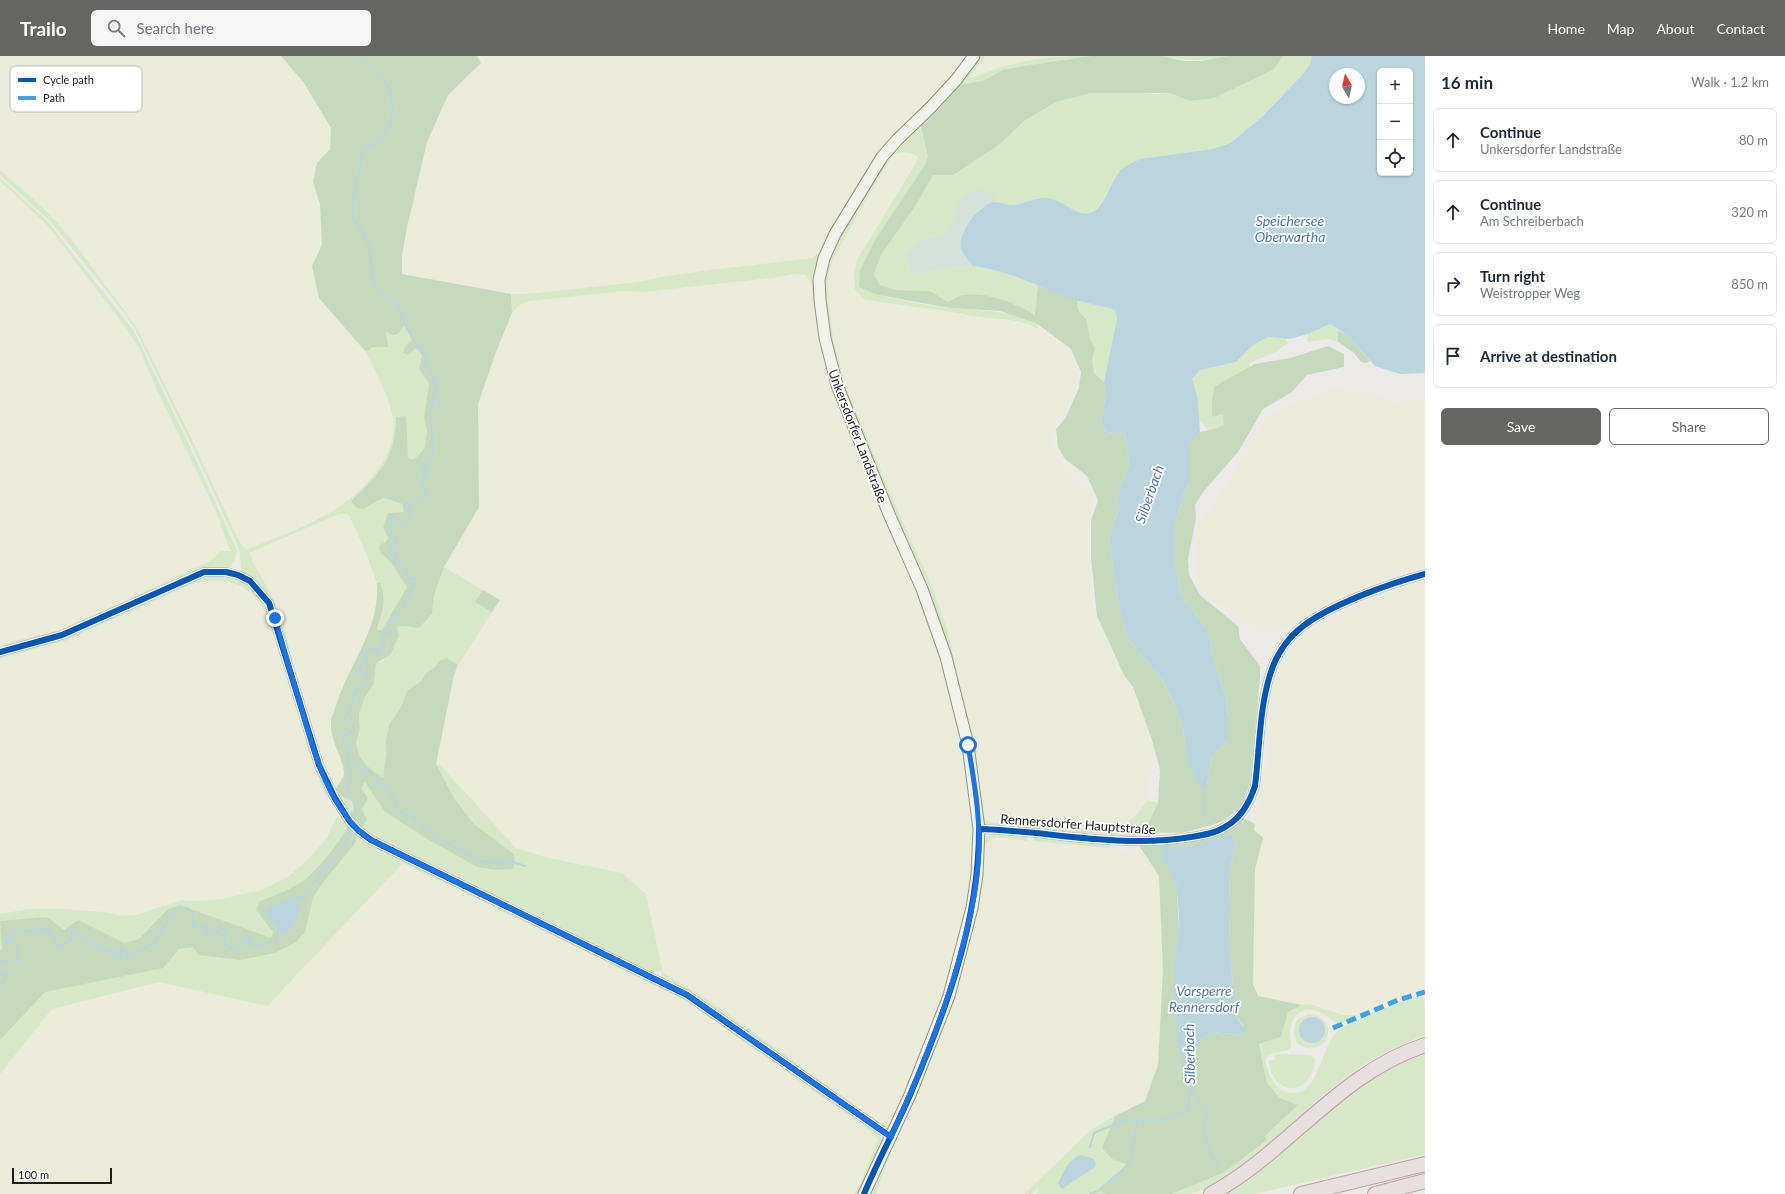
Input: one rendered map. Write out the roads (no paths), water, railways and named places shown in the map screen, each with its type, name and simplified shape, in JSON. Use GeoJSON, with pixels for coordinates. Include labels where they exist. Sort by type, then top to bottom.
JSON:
{"type":"FeatureCollection","features":[{"type":"Feature","properties":{"kind":"highway"},"geometry":{"type":"LineString","coordinates":[[1211,1194],[1256,1165],[1351,1083],[1387,1061],[1425,1045]]}},
{"type":"Feature","properties":{"kind":"highway"},"geometry":{"type":"LineString","coordinates":[[1301,1194],[1425,1164]]}},
{"type":"Feature","properties":{"kind":"highway"},"geometry":{"type":"LineString","coordinates":[[1377,1193],[1425,1181]]}},
{"type":"Feature","properties":{"kind":"highway"},"geometry":{"type":"LineString","coordinates":[[1377,1193],[1425,1190]]}},
{"type":"Feature","properties":{"kind":"street","name":"Unkersdorfer Landstraße"},"geometry":{"type":"LineString","coordinates":[[864,1194],[891,1137],[930,1047],[953,983],[968,925],[975,889],[979,853],[979,829],[968,745],[946,657],[922,589],[889,514],[836,385],[825,338],[819,286],[821,271],[830,244],[882,157],[897,140],[932,107],[956,80],[974,56]]}},
{"type":"Feature","properties":{"kind":"street"},"geometry":{"type":"LineString","coordinates":[[0,652],[72,632],[196,574],[213,571],[233,573],[250,581],[269,603],[319,765],[335,798],[359,831],[371,840],[688,995],[891,1137]]}},
{"type":"Feature","properties":{"kind":"street","name":"Rennersdorfer Hauptstraße"},"geometry":{"type":"LineString","coordinates":[[979,829],[1114,840],[1156,841],[1172,840],[1209,833],[1230,825],[1244,810],[1251,798],[1255,786],[1267,688],[1273,665],[1288,641],[1302,627],[1333,609],[1387,585],[1425,574]]}},
{"type":"Feature","properties":{"kind":"water","name":"Speichersee Oberwartha"},"geometry":{"type":"Polygon","coordinates":[[[1312,56],[1425,56],[1425,373],[1400,374],[1375,366],[1347,335],[1330,324],[1308,334],[1289,339],[1268,337],[1253,345],[1236,362],[1200,370],[1192,379],[1198,399],[1200,432],[1189,445],[1189,483],[1183,495],[1175,524],[1174,561],[1181,594],[1209,633],[1212,653],[1226,700],[1228,718],[1228,741],[1211,757],[1207,785],[1201,788],[1187,760],[1183,727],[1174,703],[1162,679],[1127,638],[1118,601],[1109,540],[1119,508],[1119,489],[1129,464],[1125,434],[1107,432],[1101,422],[1106,394],[1104,382],[1117,319],[1115,310],[1062,296],[1000,271],[973,266],[963,253],[961,242],[970,220],[982,208],[994,202],[1015,205],[1035,199],[1047,198],[1058,201],[1079,212],[1090,213],[1095,211],[1103,201],[1119,172],[1123,168],[1140,159],[1213,149],[1230,143],[1264,115],[1309,66],[1312,56]]]}},
{"type":"Feature","properties":{"kind":"water","name":"Vorsperre Rennersdorf"},"geometry":{"type":"Polygon","coordinates":[[[1230,835],[1234,839],[1234,851],[1229,876],[1229,945],[1236,1017],[1246,1030],[1242,1035],[1212,1032],[1202,1040],[1190,1062],[1182,1060],[1179,1048],[1174,997],[1175,952],[1179,935],[1179,912],[1176,885],[1160,851],[1166,847],[1193,846],[1230,835]]]}},
{"type":"Feature","properties":{"kind":"water"},"geometry":{"type":"Polygon","coordinates":[[[288,898],[296,900],[300,905],[297,918],[293,926],[283,934],[271,921],[266,912],[267,909],[288,898]]]}},
{"type":"Feature","properties":{"kind":"water"},"geometry":{"type":"Polygon","coordinates":[[[1312,1017],[1321,1021],[1325,1030],[1321,1039],[1312,1043],[1303,1039],[1299,1030],[1303,1021],[1312,1017]]]}},
{"type":"Feature","properties":{"kind":"water"},"geometry":{"type":"Polygon","coordinates":[[[1081,1155],[1092,1158],[1096,1163],[1095,1167],[1062,1189],[1058,1183],[1064,1170],[1073,1159],[1081,1155]]]}},
{"type":"Feature","properties":{"kind":"waterway"},"geometry":{"type":"LineString","coordinates":[[354,820],[355,806],[348,788],[351,778],[346,760],[351,748],[348,749],[342,739],[345,734],[349,734],[354,729],[350,716],[347,714],[351,704],[353,704],[353,696],[359,686],[367,682],[368,674],[360,672],[361,663],[367,663],[367,660],[364,657],[367,651],[373,649],[377,656],[379,653],[377,650],[385,646],[382,636],[383,634],[390,636],[391,632],[388,630],[390,623],[396,618],[416,582],[415,579],[407,578],[407,569],[400,563],[395,562],[396,555],[389,553],[390,549],[396,545],[395,537],[391,537],[388,534],[393,530],[390,518],[395,517],[404,525],[409,521],[410,511],[408,506],[425,496],[427,489],[421,482],[425,476],[423,472],[424,468],[426,471],[428,470],[428,466],[425,464],[428,457],[433,455],[432,427],[430,423],[433,419],[430,415],[436,389],[434,377],[427,368],[425,357],[407,328],[399,307],[378,290],[372,278],[370,249],[365,236],[353,218],[352,204],[364,148],[375,143],[384,134],[390,123],[392,112],[392,101],[384,80],[369,63],[359,56]]}},
{"type":"Feature","properties":{"kind":"waterway"},"geometry":{"type":"LineString","coordinates":[[346,763],[352,762],[361,767],[364,774],[368,771],[374,774],[377,782],[388,788],[395,801],[397,809],[403,814],[413,816],[427,830],[441,840],[480,861],[496,863],[507,860],[525,866]]}},
{"type":"Feature","properties":{"kind":"waterway","name":"Silberbach"},"geometry":{"type":"LineString","coordinates":[[1203,785],[1204,817]]}},
{"type":"Feature","properties":{"kind":"waterway"},"geometry":{"type":"LineString","coordinates":[[290,899],[291,897],[303,898],[323,870],[329,865],[350,837],[348,831],[349,827]]}},
{"type":"Feature","properties":{"kind":"waterway"},"geometry":{"type":"LineString","coordinates":[[0,970],[0,962],[3,960],[10,964],[16,963],[20,960],[17,954],[20,947],[14,943],[7,943],[6,941],[13,939],[14,936],[9,935],[11,928],[23,932],[34,929],[36,933],[45,928],[49,930],[53,937],[56,936],[54,944],[58,947],[68,942],[68,940],[71,940],[72,933],[74,930],[77,930],[85,940],[97,948],[99,946],[110,953],[115,951],[115,957],[119,960],[121,958],[120,955],[123,953],[120,948],[123,949],[128,957],[153,944],[176,908],[187,908],[193,913],[194,927],[208,927],[205,930],[207,933],[216,933],[221,928],[226,931],[224,945],[227,945],[234,951],[237,951],[237,947],[248,936],[251,937],[249,941],[252,947],[276,941],[279,928]]}},
{"type":"Feature","properties":{"kind":"waterway"},"geometry":{"type":"LineString","coordinates":[[0,970],[3,975],[7,974],[2,983],[0,983]]}},
{"type":"Feature","properties":{"kind":"waterway","name":"Silberbach"},"geometry":{"type":"LineString","coordinates":[[1090,1194],[1098,1191],[1130,1163],[1137,1120],[1165,1120],[1188,1110],[1191,1085],[1190,1061]]}},
{"type":"Feature","properties":{"kind":"waterway"},"geometry":{"type":"LineString","coordinates":[[1190,1089],[1208,1112],[1204,1127],[1204,1134],[1207,1146],[1218,1165]]}},
{"type":"Feature","properties":{"kind":"waterway"},"geometry":{"type":"LineString","coordinates":[[1090,1147],[1094,1133],[1125,1120],[1137,1120]]}}]}
